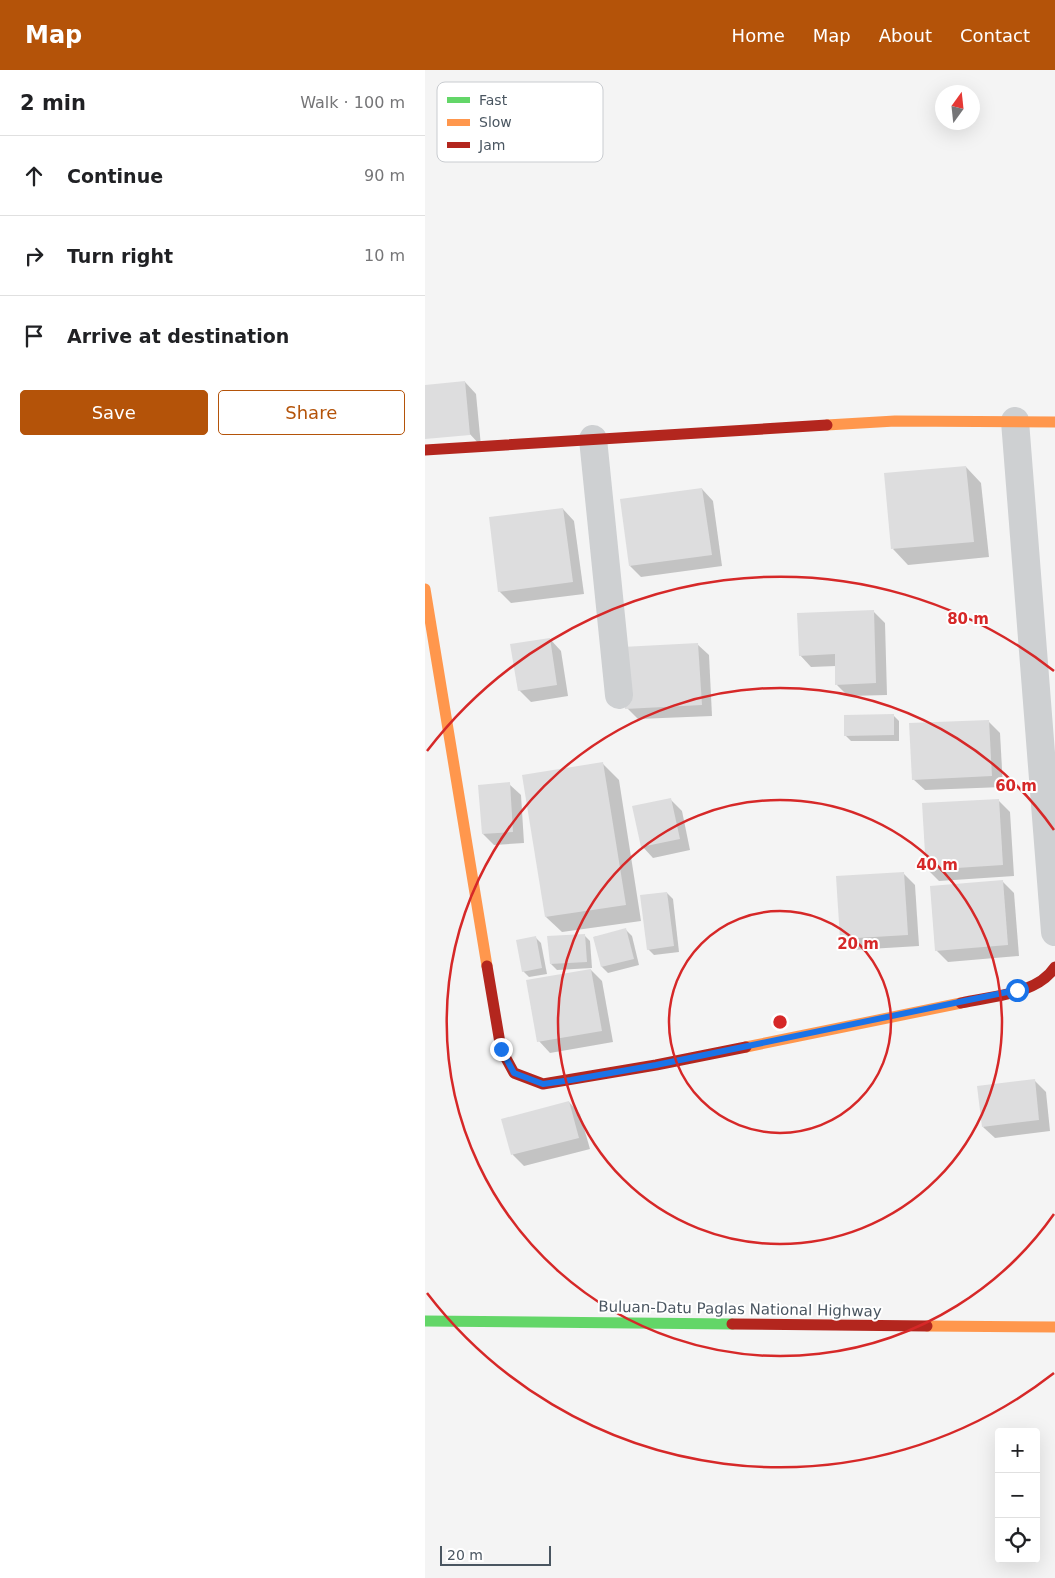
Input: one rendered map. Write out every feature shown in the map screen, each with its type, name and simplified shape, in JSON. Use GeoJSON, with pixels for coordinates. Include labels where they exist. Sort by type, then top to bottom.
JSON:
{"type":"FeatureCollection","features":[{"type":"Feature","properties":{"kind":"main road"},"geometry":{"type":"LineString","coordinates":[[425,450],[895,421],[1055,422]]}},
{"type":"Feature","properties":{"kind":"main road"},"geometry":{"type":"LineString","coordinates":[[425,589],[501,1049],[514,1073],[543,1084],[656,1065],[1017,990],[1047,978],[1055,967]]}},
{"type":"Feature","properties":{"kind":"main road","name":"Buluan-Datu Paglas National Highway"},"geometry":{"type":"LineString","coordinates":[[425,1321],[1055,1328]]}},
{"type":"Feature","properties":{"kind":"street"},"geometry":{"type":"LineString","coordinates":[[1015,421],[1055,932]]}},
{"type":"Feature","properties":{"kind":"street"},"geometry":{"type":"LineString","coordinates":[[593,439],[619,695]]}},
{"type":"Feature","properties":{"kind":"building"},"geometry":{"type":"Polygon","coordinates":[[[465,381],[470,435],[425,439],[425,385],[465,381]]]}},
{"type":"Feature","properties":{"kind":"building"},"geometry":{"type":"Polygon","coordinates":[[[966,466],[974,542],[891,549],[884,473],[966,466]]]}},
{"type":"Feature","properties":{"kind":"building"},"geometry":{"type":"Polygon","coordinates":[[[702,488],[712,555],[629,566],[620,499],[702,488]]]}},
{"type":"Feature","properties":{"kind":"building"},"geometry":{"type":"Polygon","coordinates":[[[563,508],[573,582],[498,592],[489,517],[563,508]]]}},
{"type":"Feature","properties":{"kind":"building"},"geometry":{"type":"Polygon","coordinates":[[[874,610],[876,683],[835,685],[835,654],[799,656],[797,613],[874,610]]]}},
{"type":"Feature","properties":{"kind":"building"},"geometry":{"type":"Polygon","coordinates":[[[550,638],[557,685],[518,691],[510,644],[550,638]]]}},
{"type":"Feature","properties":{"kind":"building"},"geometry":{"type":"Polygon","coordinates":[[[698,643],[702,705],[625,709],[622,647],[698,643]]]}},
{"type":"Feature","properties":{"kind":"building"},"geometry":{"type":"Polygon","coordinates":[[[894,714],[894,735],[844,736],[844,715],[894,714]]]}},
{"type":"Feature","properties":{"kind":"building"},"geometry":{"type":"Polygon","coordinates":[[[989,720],[992,776],[912,780],[909,723],[989,720]]]}},
{"type":"Feature","properties":{"kind":"building"},"geometry":{"type":"Polygon","coordinates":[[[603,762],[626,905],[545,917],[522,775],[603,762]]]}},
{"type":"Feature","properties":{"kind":"building"},"geometry":{"type":"Polygon","coordinates":[[[510,782],[513,832],[482,834],[478,785],[510,782]]]}},
{"type":"Feature","properties":{"kind":"building"},"geometry":{"type":"Polygon","coordinates":[[[671,798],[680,839],[641,847],[632,806],[671,798]]]}},
{"type":"Feature","properties":{"kind":"building"},"geometry":{"type":"Polygon","coordinates":[[[999,799],[1003,865],[926,870],[922,803],[999,799]]]}},
{"type":"Feature","properties":{"kind":"building"},"geometry":{"type":"Polygon","coordinates":[[[904,872],[908,935],[840,939],[836,876],[904,872]]]}},
{"type":"Feature","properties":{"kind":"building"},"geometry":{"type":"Polygon","coordinates":[[[1003,880],[1008,945],[935,951],[930,886],[1003,880]]]}},
{"type":"Feature","properties":{"kind":"building"},"geometry":{"type":"Polygon","coordinates":[[[667,892],[674,946],[647,950],[640,895],[667,892]]]}},
{"type":"Feature","properties":{"kind":"building"},"geometry":{"type":"Polygon","coordinates":[[[626,928],[634,959],[601,967],[593,937],[626,928]]]}},
{"type":"Feature","properties":{"kind":"building"},"geometry":{"type":"Polygon","coordinates":[[[585,934],[587,962],[550,964],[547,936],[585,934]]]}},
{"type":"Feature","properties":{"kind":"building"},"geometry":{"type":"Polygon","coordinates":[[[536,936],[542,968],[522,972],[516,940],[536,936]]]}},
{"type":"Feature","properties":{"kind":"building"},"geometry":{"type":"Polygon","coordinates":[[[591,969],[602,1031],[537,1042],[526,980],[591,969]]]}},
{"type":"Feature","properties":{"kind":"building"},"geometry":{"type":"Polygon","coordinates":[[[1035,1079],[1039,1120],[982,1127],[977,1086],[1035,1079]]]}},
{"type":"Feature","properties":{"kind":"building"},"geometry":{"type":"Polygon","coordinates":[[[569,1101],[579,1138],[511,1155],[501,1119],[569,1101]]]}},
{"type":"Feature","properties":{"kind":"traffic: fast"},"geometry":{"type":"LineString","coordinates":[[425,1321],[732,1324]]}},
{"type":"Feature","properties":{"kind":"traffic: slow"},"geometry":{"type":"LineString","coordinates":[[827,425],[895,421],[1055,422]]}},
{"type":"Feature","properties":{"kind":"traffic: slow"},"geometry":{"type":"LineString","coordinates":[[425,589],[487,966]]}},
{"type":"Feature","properties":{"kind":"traffic: slow"},"geometry":{"type":"LineString","coordinates":[[746,1047],[961,1003]]}},
{"type":"Feature","properties":{"kind":"traffic: slow"},"geometry":{"type":"LineString","coordinates":[[927,1326],[1055,1327]]}},
{"type":"Feature","properties":{"kind":"traffic: jam"},"geometry":{"type":"LineString","coordinates":[[425,450],[827,425]]}},
{"type":"Feature","properties":{"kind":"traffic: jam"},"geometry":{"type":"LineString","coordinates":[[487,966],[501,1049],[514,1073],[543,1084],[656,1065],[746,1047]]}},
{"type":"Feature","properties":{"kind":"traffic: jam"},"geometry":{"type":"LineString","coordinates":[[961,1003],[1025,989],[1047,976],[1055,967]]}},
{"type":"Feature","properties":{"kind":"traffic: jam"},"geometry":{"type":"LineString","coordinates":[[732,1324],[927,1326]]}},
{"type":"Feature","properties":{"kind":"route"},"geometry":{"type":"LineString","coordinates":[[501,1049],[514,1073],[543,1084],[656,1065],[1017,990]]}}]}
